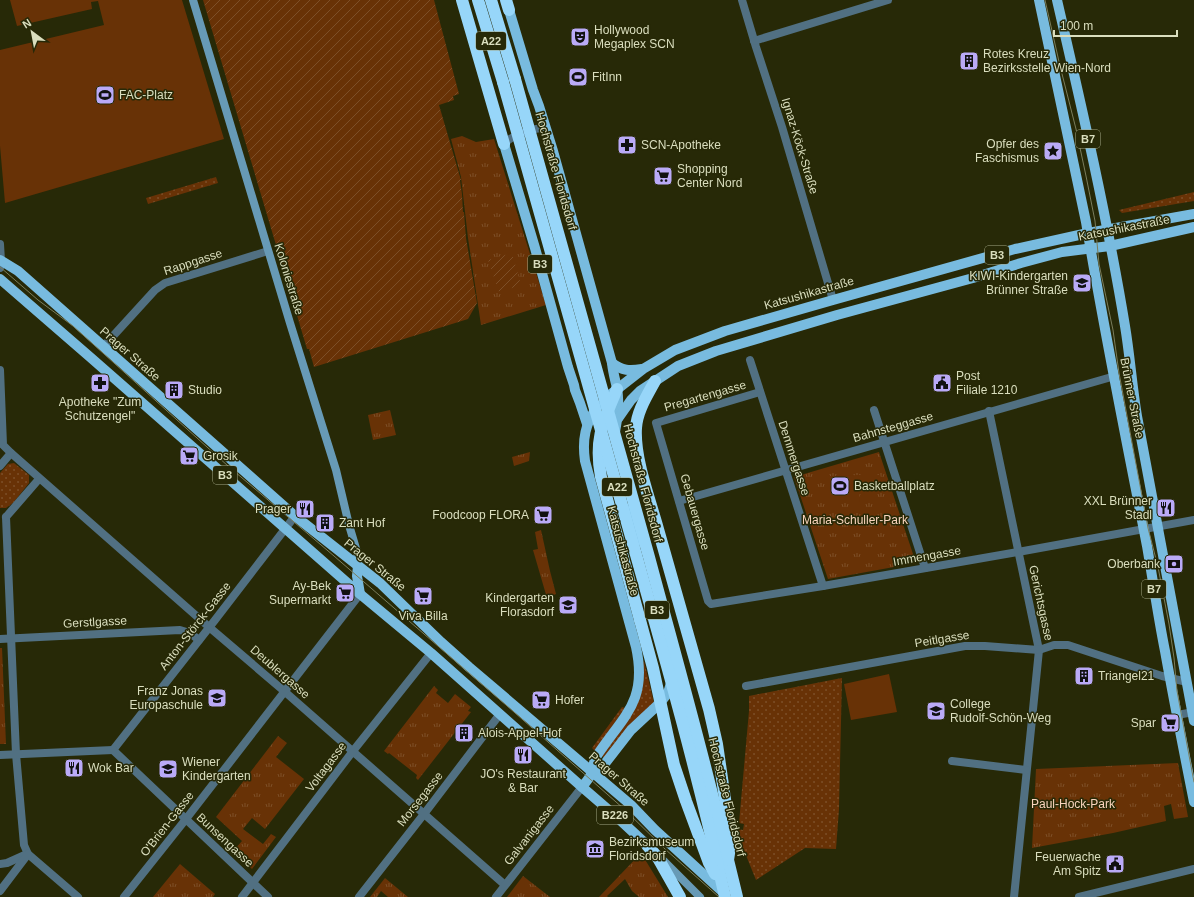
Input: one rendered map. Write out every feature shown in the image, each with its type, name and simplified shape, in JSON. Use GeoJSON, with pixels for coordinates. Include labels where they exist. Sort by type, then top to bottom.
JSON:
{"type":"FeatureCollection","features":[{"type":"Feature","properties":{"kind":"highway"},"geometry":{"type":"LineString","coordinates":[[462,0],[504,144]]}},
{"type":"Feature","properties":{"kind":"highway","name":"A22"},"geometry":{"type":"LineString","coordinates":[[478,0],[509,81]]}},
{"type":"Feature","properties":{"kind":"highway","name":"A22"},"geometry":{"type":"LineString","coordinates":[[491,0],[509,81]]}},
{"type":"Feature","properties":{"kind":"highway","name":"Hochstraße Floridsdorf"},"geometry":{"type":"LineString","coordinates":[[509,81],[590,342],[714,800],[737,897]]}},
{"type":"Feature","properties":{"kind":"highway","name":"Hochstraße Floridsdorf"},"geometry":{"type":"LineString","coordinates":[[509,81],[576,338],[700,789],[726,896]]}},
{"type":"Feature","properties":{"kind":"highway"},"geometry":{"type":"LineString","coordinates":[[656,381],[637,419],[637,451],[709,709],[717,744],[731,840],[728,860]]}},
{"type":"Feature","properties":{"kind":"highway"},"geometry":{"type":"LineString","coordinates":[[617,389],[609,406],[599,438],[599,466],[601,477],[653,668],[670,748],[679,782],[709,863],[726,896]]}},
{"type":"Feature","properties":{"kind":"highway"},"geometry":{"type":"LineString","coordinates":[[647,845],[658,858],[680,897]]}},
{"type":"Feature","properties":{"kind":"main road","name":"Brünner Straße"},"geometry":{"type":"LineString","coordinates":[[1039,0],[1088,232],[1106,339],[1115,376],[1194,802]]}},
{"type":"Feature","properties":{"kind":"main road","name":"Brünner Straße"},"geometry":{"type":"LineString","coordinates":[[1057,0],[1107,229],[1125,327],[1137,416],[1193,715]]}},
{"type":"Feature","properties":{"kind":"main road"},"geometry":{"type":"LineString","coordinates":[[508,5],[546,129],[612,363],[613,376],[617,389]]}},
{"type":"Feature","properties":{"kind":"main road","name":"B3"},"geometry":{"type":"LineString","coordinates":[[504,144],[568,367],[587,424]]}},
{"type":"Feature","properties":{"kind":"main road","name":"Katsushikastraße"},"geometry":{"type":"LineString","coordinates":[[617,389],[643,369],[675,350],[725,331],[1015,249],[1088,232],[1194,214]]}},
{"type":"Feature","properties":{"kind":"main road","name":"Katsushikastraße"},"geometry":{"type":"LineString","coordinates":[[592,772],[603,766],[631,730],[665,697],[670,687],[672,675],[669,654],[616,460],[614,444],[617,420],[631,400],[640,391],[678,366],[716,351],[837,315],[1062,252],[1110,246],[1194,227]]}},
{"type":"Feature","properties":{"kind":"main road","name":"Prager Straße"},"geometry":{"type":"LineString","coordinates":[[0,263],[18,271],[295,516],[380,583],[469,667],[631,805],[655,830],[726,896]]}},
{"type":"Feature","properties":{"kind":"main road","name":"B3"},"geometry":{"type":"LineString","coordinates":[[0,279],[360,594],[431,653],[582,787],[592,772]]}},
{"type":"Feature","properties":{"kind":"main road"},"geometry":{"type":"LineString","coordinates":[[833,300],[837,315]]}},
{"type":"Feature","properties":{"kind":"main road"},"geometry":{"type":"LineString","coordinates":[[90,357],[103,347]]}},
{"type":"Feature","properties":{"kind":"main road","name":"B3"},"geometry":{"type":"LineString","coordinates":[[612,363],[628,371],[643,369]]}},
{"type":"Feature","properties":{"kind":"main road","name":"B3"},"geometry":{"type":"LineString","coordinates":[[574,385],[587,397],[609,406],[631,400]]}},
{"type":"Feature","properties":{"kind":"main road","name":"Katsushikastraße"},"geometry":{"type":"LineString","coordinates":[[592,772],[595,759],[631,707],[637,691],[639,674],[636,647],[585,461],[583,443],[587,424],[592,413],[609,406]]}},
{"type":"Feature","properties":{"kind":"main road"},"geometry":{"type":"LineString","coordinates":[[609,406],[617,420]]}},
{"type":"Feature","properties":{"kind":"main road"},"geometry":{"type":"LineString","coordinates":[[358,566],[357,576],[360,594]]}},
{"type":"Feature","properties":{"kind":"main road","name":"B226"},"geometry":{"type":"LineString","coordinates":[[582,787],[620,818],[647,845]]}},
{"type":"Feature","properties":{"kind":"street","name":"Koloniestraße"},"geometry":{"type":"LineString","coordinates":[[194,0],[268,252],[336,470],[357,552],[358,566]]}},
{"type":"Feature","properties":{"kind":"street","name":"Ignaz-Köck-Straße"},"geometry":{"type":"LineString","coordinates":[[742,0],[782,127],[833,300]]}},
{"type":"Feature","properties":{"kind":"street"},"geometry":{"type":"LineString","coordinates":[[754,41],[888,0]]}},
{"type":"Feature","properties":{"kind":"street"},"geometry":{"type":"LineString","coordinates":[[504,144],[511,138],[539,128],[546,129]]}},
{"type":"Feature","properties":{"kind":"street"},"geometry":{"type":"LineString","coordinates":[[0,244],[0,263]]}},
{"type":"Feature","properties":{"kind":"street","name":"Rappgasse"},"geometry":{"type":"LineString","coordinates":[[103,347],[154,290],[165,283],[268,252]]}},
{"type":"Feature","properties":{"kind":"street","name":"Demmergasse"},"geometry":{"type":"LineString","coordinates":[[750,360],[823,586]]}},
{"type":"Feature","properties":{"kind":"street"},"geometry":{"type":"LineString","coordinates":[[0,370],[3,445],[11,454],[0,466]]}},
{"type":"Feature","properties":{"kind":"street","name":"Bahnsteggasse"},"geometry":{"type":"LineString","coordinates":[[679,501],[1115,376]]}},
{"type":"Feature","properties":{"kind":"street","name":"Pregartengasse"},"geometry":{"type":"LineString","coordinates":[[656,423],[760,392]]}},
{"type":"Feature","properties":{"kind":"street"},"geometry":{"type":"LineString","coordinates":[[874,410],[925,568]]}},
{"type":"Feature","properties":{"kind":"street","name":"Gerichtsgasse"},"geometry":{"type":"LineString","coordinates":[[990,411],[1039,650],[1014,897]]}},
{"type":"Feature","properties":{"kind":"street","name":"Gebauergasse"},"geometry":{"type":"LineString","coordinates":[[656,423],[708,601],[714,605]]}},
{"type":"Feature","properties":{"kind":"street","name":"Deublergasse"},"geometry":{"type":"LineString","coordinates":[[11,454],[505,885]]}},
{"type":"Feature","properties":{"kind":"street"},"geometry":{"type":"LineString","coordinates":[[39,479],[3,515],[11,638],[16,754],[23,838],[28,854],[78,897]]}},
{"type":"Feature","properties":{"kind":"street","name":"Anton-Störck-Gasse"},"geometry":{"type":"LineString","coordinates":[[113,750],[295,516]]}},
{"type":"Feature","properties":{"kind":"street","name":"Immengasse"},"geometry":{"type":"LineString","coordinates":[[714,605],[1194,520]]}},
{"type":"Feature","properties":{"kind":"street","name":"O'Brien-Gasse"},"geometry":{"type":"LineString","coordinates":[[124,897],[360,594]]}},
{"type":"Feature","properties":{"kind":"street","name":"Gerstlgasse"},"geometry":{"type":"LineString","coordinates":[[0,639],[180,630],[190,633],[199,640]]}},
{"type":"Feature","properties":{"kind":"street","name":"Peitlgasse"},"geometry":{"type":"LineString","coordinates":[[746,686],[965,646],[1039,650],[1054,645],[1068,645],[1141,670],[1186,682]]}},
{"type":"Feature","properties":{"kind":"street","name":"Voltagasse"},"geometry":{"type":"LineString","coordinates":[[242,897],[353,751],[431,653]]}},
{"type":"Feature","properties":{"kind":"street","name":"Morsegasse"},"geometry":{"type":"LineString","coordinates":[[359,897],[500,714]]}},
{"type":"Feature","properties":{"kind":"street"},"geometry":{"type":"LineString","coordinates":[[1178,715],[1193,715]]}},
{"type":"Feature","properties":{"kind":"street"},"geometry":{"type":"LineString","coordinates":[[0,755],[113,750]]}},
{"type":"Feature","properties":{"kind":"street","name":"Bunsengasse"},"geometry":{"type":"LineString","coordinates":[[113,750],[268,897]]}},
{"type":"Feature","properties":{"kind":"street"},"geometry":{"type":"LineString","coordinates":[[952,761],[1026,770]]}},
{"type":"Feature","properties":{"kind":"street","name":"Galvanigasse"},"geometry":{"type":"LineString","coordinates":[[496,897],[582,787]]}},
{"type":"Feature","properties":{"kind":"street","name":"B226"},"geometry":{"type":"LineString","coordinates":[[647,845],[700,897]]}},
{"type":"Feature","properties":{"kind":"street"},"geometry":{"type":"LineString","coordinates":[[0,864],[7,863],[28,854]]}},
{"type":"Feature","properties":{"kind":"street"},"geometry":{"type":"LineString","coordinates":[[0,891],[28,854]]}},
{"type":"Feature","properties":{"kind":"street"},"geometry":{"type":"LineString","coordinates":[[1079,897],[1108,894],[1194,869]]}},
{"type":"Feature","properties":{"kind":"green space","name":"FAC-Platz"},"geometry":{"type":"Polygon","coordinates":[[[10,0],[182,0],[224,139],[5,203],[0,146],[0,50],[104,25],[98,1],[91,2],[92,9],[17,26],[10,0]]]}},
{"type":"Feature","properties":{"kind":"green space"},"geometry":{"type":"Polygon","coordinates":[[[203,0],[434,0],[459,94],[453,96],[454,100],[439,105],[461,180],[466,238],[477,303],[468,319],[314,367],[309,349],[307,349],[203,0]]]}},
{"type":"Feature","properties":{"kind":"green space"},"geometry":{"type":"Polygon","coordinates":[[[462,136],[476,142],[494,139],[546,305],[481,325],[468,238],[461,177],[451,139],[462,136]]]}},
{"type":"Feature","properties":{"kind":"green space"},"geometry":{"type":"Polygon","coordinates":[[[216,177],[218,183],[148,204],[146,198],[216,177]]]}},
{"type":"Feature","properties":{"kind":"green space"},"geometry":{"type":"Polygon","coordinates":[[[1194,192],[1194,201],[1122,213],[1119,210],[1194,192]]]}},
{"type":"Feature","properties":{"kind":"green space"},"geometry":{"type":"Polygon","coordinates":[[[512,253],[521,285],[499,292],[488,260],[512,253]]]}},
{"type":"Feature","properties":{"kind":"green space"},"geometry":{"type":"Polygon","coordinates":[[[390,410],[396,435],[373,440],[368,415],[390,410]]]}},
{"type":"Feature","properties":{"kind":"green space"},"geometry":{"type":"Polygon","coordinates":[[[530,452],[529,461],[514,466],[512,457],[530,452]]]}},
{"type":"Feature","properties":{"kind":"green space","name":"Maria-Schuller-Park"},"geometry":{"type":"Polygon","coordinates":[[[879,452],[916,563],[828,579],[794,477],[879,452]]]}},
{"type":"Feature","properties":{"kind":"green space"},"geometry":{"type":"Polygon","coordinates":[[[14,463],[29,475],[29,483],[13,503],[6,508],[0,508],[0,473],[8,464],[14,463]]]}},
{"type":"Feature","properties":{"kind":"green space"},"geometry":{"type":"Polygon","coordinates":[[[880,475],[884,488],[859,489],[860,502],[829,502],[829,476],[880,475]]]}},
{"type":"Feature","properties":{"kind":"green space"},"geometry":{"type":"Polygon","coordinates":[[[541,530],[556,594],[547,598],[533,550],[538,549],[535,532],[541,530]]]}},
{"type":"Feature","properties":{"kind":"green space"},"geometry":{"type":"Polygon","coordinates":[[[0,648],[2,648],[6,744],[0,744],[0,648]]]}},
{"type":"Feature","properties":{"kind":"green space"},"geometry":{"type":"Polygon","coordinates":[[[644,661],[654,703],[604,758],[602,756],[624,726],[638,701],[643,685],[644,661]]]}},
{"type":"Feature","properties":{"kind":"green space"},"geometry":{"type":"Polygon","coordinates":[[[889,674],[897,712],[851,720],[844,684],[889,674]]]}},
{"type":"Feature","properties":{"kind":"green space"},"geometry":{"type":"Polygon","coordinates":[[[842,678],[839,809],[836,849],[805,848],[756,880],[741,843],[738,829],[743,830],[744,824],[739,823],[749,696],[842,678]]]}},
{"type":"Feature","properties":{"kind":"green space"},"geometry":{"type":"Polygon","coordinates":[[[434,686],[438,690],[436,693],[448,703],[455,694],[471,707],[468,711],[471,712],[418,780],[416,778],[417,775],[389,753],[388,754],[384,751],[434,686]]]}},
{"type":"Feature","properties":{"kind":"green space"},"geometry":{"type":"Polygon","coordinates":[[[622,707],[625,708],[595,751],[592,748],[622,707]]]}},
{"type":"Feature","properties":{"kind":"green space"},"geometry":{"type":"Polygon","coordinates":[[[278,736],[287,743],[276,757],[304,779],[265,829],[252,818],[243,829],[263,844],[271,834],[276,837],[252,869],[233,851],[242,841],[216,817],[278,736]]]}},
{"type":"Feature","properties":{"kind":"green space","name":"Paul-Hock-Park"},"geometry":{"type":"Polygon","coordinates":[[[1178,763],[1188,817],[1174,819],[1171,804],[1164,806],[1166,821],[1113,833],[1032,848],[1036,769],[1178,763]]]}},
{"type":"Feature","properties":{"kind":"green space"},"geometry":{"type":"Polygon","coordinates":[[[641,853],[668,897],[639,897],[632,891],[625,879],[607,896],[608,897],[599,897],[641,853]]]}},
{"type":"Feature","properties":{"kind":"green space"},"geometry":{"type":"Polygon","coordinates":[[[180,864],[215,894],[213,897],[153,897],[180,864]]]}},
{"type":"Feature","properties":{"kind":"green space"},"geometry":{"type":"Polygon","coordinates":[[[523,876],[550,897],[507,897],[523,876]]]}},
{"type":"Feature","properties":{"kind":"green space"},"geometry":{"type":"Polygon","coordinates":[[[385,878],[408,897],[388,897],[381,891],[377,897],[370,897],[385,878]]]}},
{"type":"Feature","properties":{"kind":"tram line"},"geometry":{"type":"LineString","coordinates":[[1045,0],[1076,129],[1095,221],[1099,264],[1113,330],[1119,373],[1148,528],[1158,567],[1169,624],[1177,691],[1194,782]]}},
{"type":"Feature","properties":{"kind":"tram line"},"geometry":{"type":"LineString","coordinates":[[0,267],[38,300],[73,326],[228,466],[506,705],[624,809],[665,849],[719,897]]}},
{"type":"Feature","properties":{"kind":"place","name":"Hollywood Megaplex SCN"},"geometry":{"type":"Point","coordinates":[580,37]}},
{"type":"Feature","properties":{"kind":"place","name":"Rotes Kreuz Bezirksstelle Wien-Nord"},"geometry":{"type":"Point","coordinates":[969,61]}},
{"type":"Feature","properties":{"kind":"place","name":"FitInn"},"geometry":{"type":"Point","coordinates":[578,77]}},
{"type":"Feature","properties":{"kind":"place","name":"FAC-Platz"},"geometry":{"type":"Point","coordinates":[105,95]}},
{"type":"Feature","properties":{"kind":"place","name":"SCN-Apotheke"},"geometry":{"type":"Point","coordinates":[627,145]}},
{"type":"Feature","properties":{"kind":"place","name":"Opfer des Faschismus"},"geometry":{"type":"Point","coordinates":[1053,151]}},
{"type":"Feature","properties":{"kind":"place","name":"Shopping Center Nord"},"geometry":{"type":"Point","coordinates":[663,176]}},
{"type":"Feature","properties":{"kind":"place","name":"KIWI-Kindergarten Brünner Straße"},"geometry":{"type":"Point","coordinates":[1082,283]}},
{"type":"Feature","properties":{"kind":"place","name":"Apotheke \"Zum Schutzengel\""},"geometry":{"type":"Point","coordinates":[100,383]}},
{"type":"Feature","properties":{"kind":"place","name":"Post Filiale 1210"},"geometry":{"type":"Point","coordinates":[942,383]}},
{"type":"Feature","properties":{"kind":"place","name":"Studio"},"geometry":{"type":"Point","coordinates":[174,390]}},
{"type":"Feature","properties":{"kind":"place","name":"Grosik"},"geometry":{"type":"Point","coordinates":[189,456]}},
{"type":"Feature","properties":{"kind":"place","name":"Basketballplatz"},"geometry":{"type":"Point","coordinates":[840,486]}},
{"type":"Feature","properties":{"kind":"place","name":"XXL Brünner Stadl"},"geometry":{"type":"Point","coordinates":[1166,508]}},
{"type":"Feature","properties":{"kind":"place","name":"Prager"},"geometry":{"type":"Point","coordinates":[305,509]}},
{"type":"Feature","properties":{"kind":"place","name":"Foodcoop FLORA"},"geometry":{"type":"Point","coordinates":[543,515]}},
{"type":"Feature","properties":{"kind":"place","name":"Zant Hof"},"geometry":{"type":"Point","coordinates":[325,523]}},
{"type":"Feature","properties":{"kind":"place","name":"Oberbank"},"geometry":{"type":"Point","coordinates":[1174,564]}},
{"type":"Feature","properties":{"kind":"place","name":"Ay-Bek Supermarkt"},"geometry":{"type":"Point","coordinates":[345,593]}},
{"type":"Feature","properties":{"kind":"place","name":"Viva Billa"},"geometry":{"type":"Point","coordinates":[423,596]}},
{"type":"Feature","properties":{"kind":"place","name":"Kindergarten Florasdorf"},"geometry":{"type":"Point","coordinates":[568,605]}},
{"type":"Feature","properties":{"kind":"place","name":"Triangel21"},"geometry":{"type":"Point","coordinates":[1084,676]}},
{"type":"Feature","properties":{"kind":"place","name":"Franz Jonas Europaschule"},"geometry":{"type":"Point","coordinates":[217,698]}},
{"type":"Feature","properties":{"kind":"place","name":"Hofer"},"geometry":{"type":"Point","coordinates":[541,700]}},
{"type":"Feature","properties":{"kind":"place","name":"College Rudolf-Schön-Weg"},"geometry":{"type":"Point","coordinates":[936,711]}},
{"type":"Feature","properties":{"kind":"place","name":"Spar"},"geometry":{"type":"Point","coordinates":[1170,723]}},
{"type":"Feature","properties":{"kind":"place","name":"Alois-Appel-Hof"},"geometry":{"type":"Point","coordinates":[464,733]}},
{"type":"Feature","properties":{"kind":"place","name":"JO's Restaurant & Bar"},"geometry":{"type":"Point","coordinates":[523,755]}},
{"type":"Feature","properties":{"kind":"place","name":"Wok Bar"},"geometry":{"type":"Point","coordinates":[74,768]}},
{"type":"Feature","properties":{"kind":"place","name":"Wiener Kindergarten"},"geometry":{"type":"Point","coordinates":[168,769]}},
{"type":"Feature","properties":{"kind":"place","name":"Bezirksmuseum Floridsdorf"},"geometry":{"type":"Point","coordinates":[595,849]}},
{"type":"Feature","properties":{"kind":"place","name":"Feuerwache Am Spitz"},"geometry":{"type":"Point","coordinates":[1115,864]}}]}
